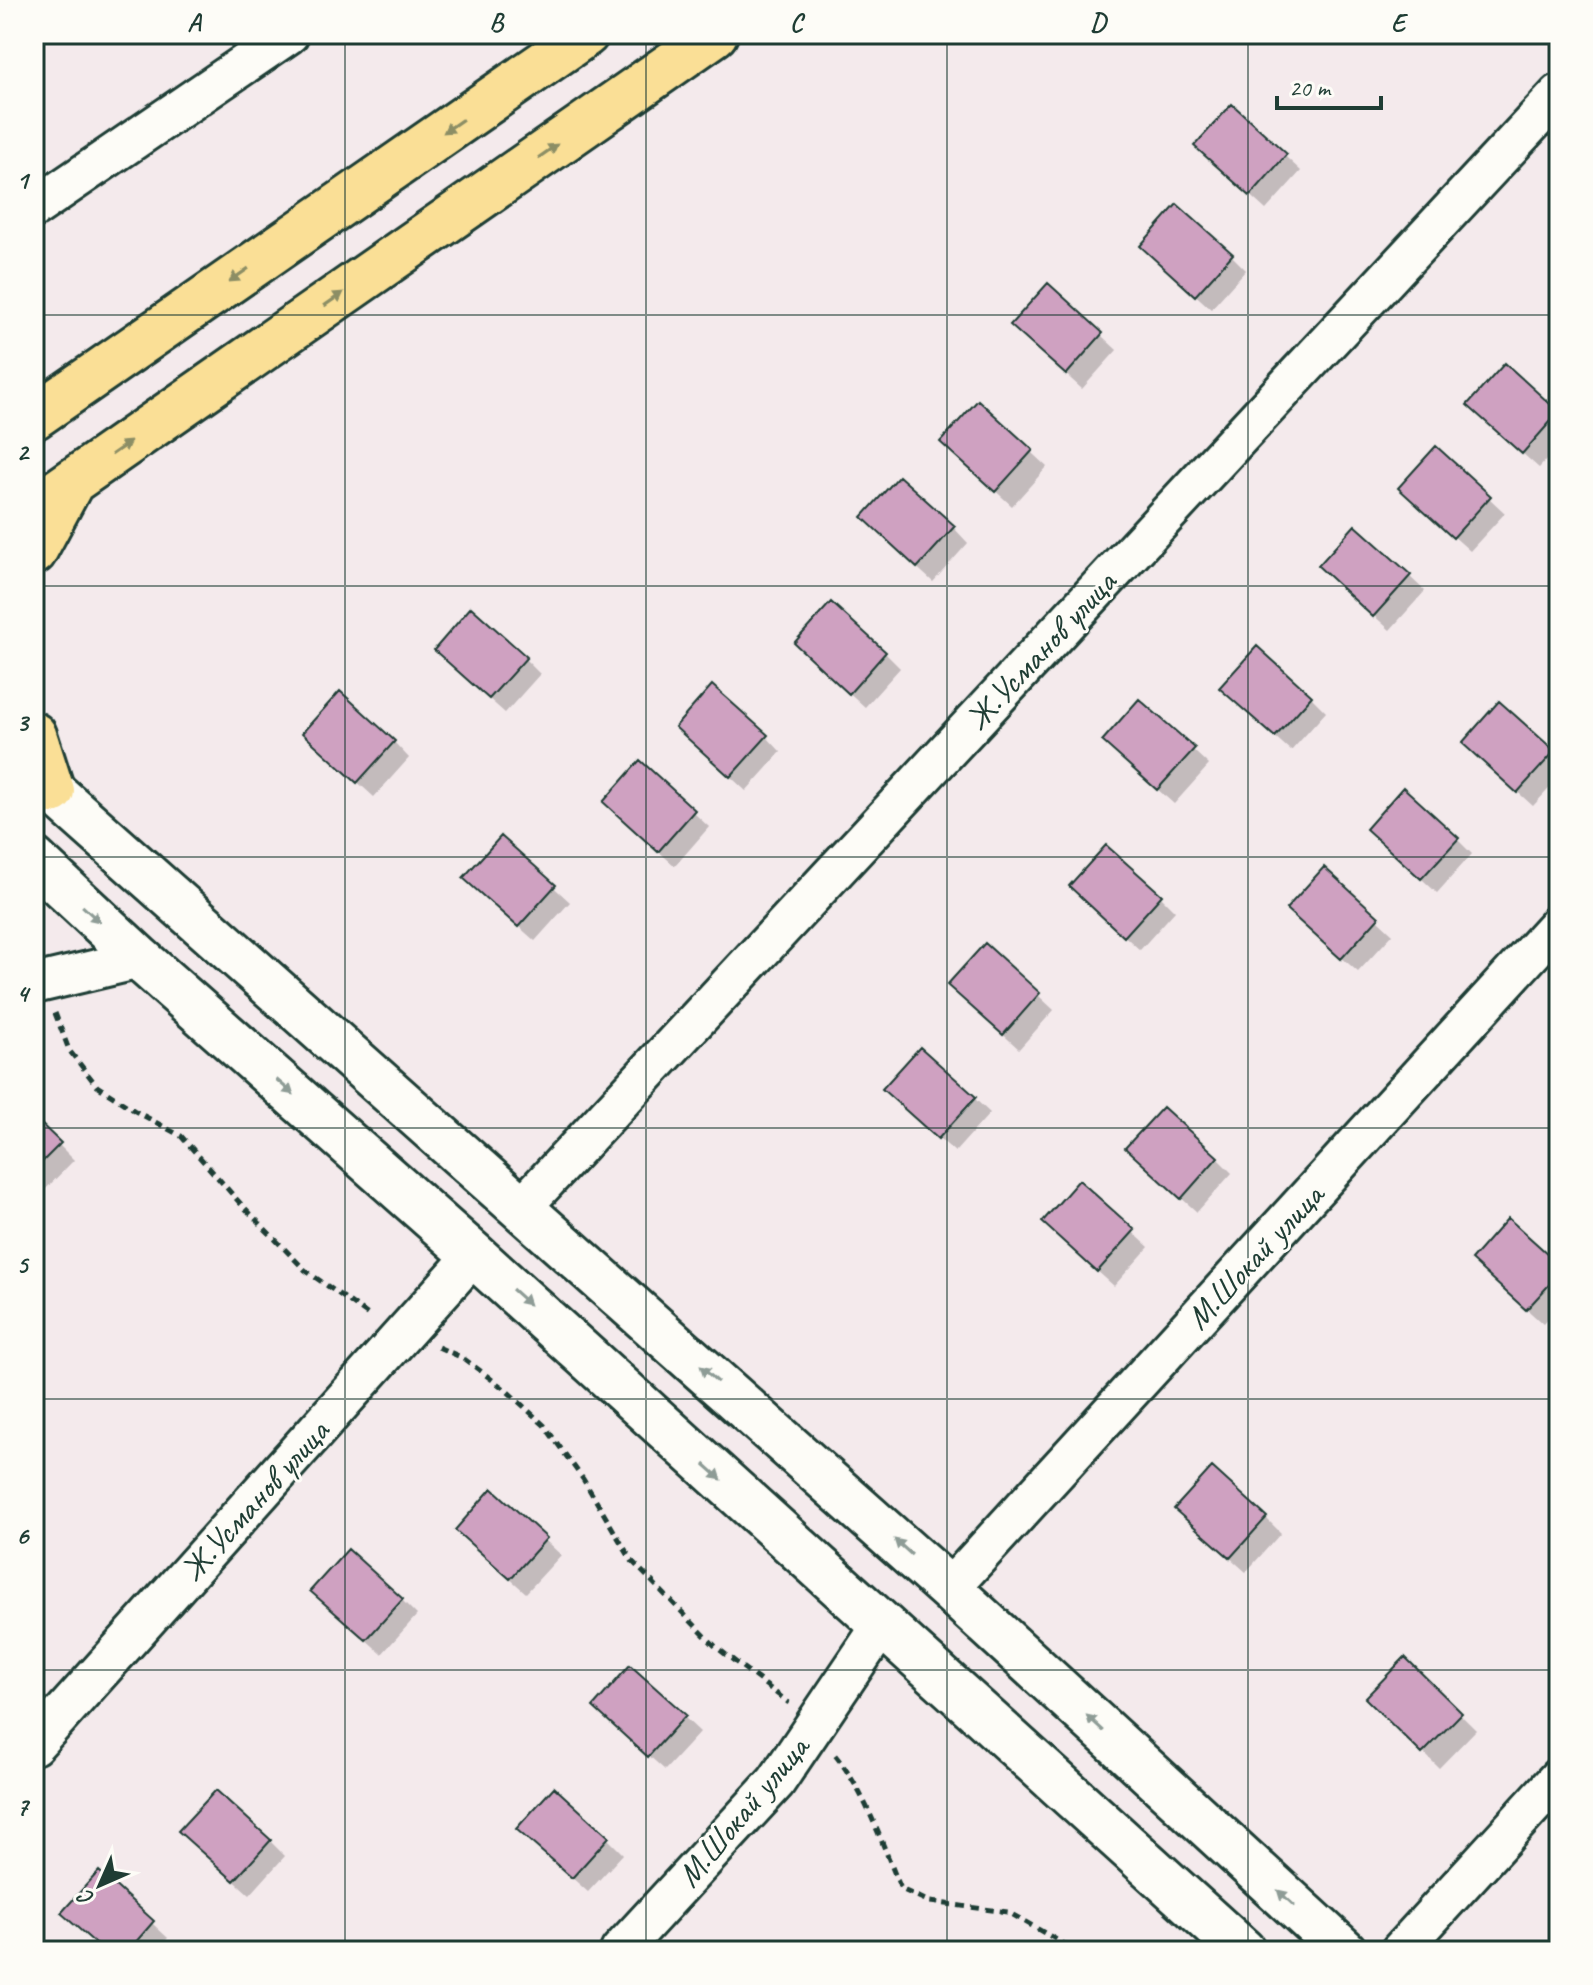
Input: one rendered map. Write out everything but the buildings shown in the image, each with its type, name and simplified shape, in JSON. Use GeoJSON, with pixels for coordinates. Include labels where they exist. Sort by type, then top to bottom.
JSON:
{"type":"FeatureCollection","features":[{"type":"Feature","properties":{"kind":"highway"},"geometry":{"type":"LineString","coordinates":[[34,417],[586,34]]}},
{"type":"Feature","properties":{"kind":"highway"},"geometry":{"type":"LineString","coordinates":[[34,508],[715,34]]}},
{"type":"Feature","properties":{"kind":"highway"},"geometry":{"type":"LineString","coordinates":[[34,552],[72,482]]}},
{"type":"Feature","properties":{"kind":"highway"},"geometry":{"type":"LineString","coordinates":[[34,735],[43,783]]}},
{"type":"Feature","properties":{"kind":"street"},"geometry":{"type":"LineString","coordinates":[[34,208],[289,34]]}},
{"type":"Feature","properties":{"kind":"street","name":"Ж.Усманов улица"},"geometry":{"type":"LineString","coordinates":[[522,1207],[1559,94]]}},
{"type":"Feature","properties":{"kind":"street"},"geometry":{"type":"LineString","coordinates":[[43,783],[949,1589],[1344,1951]]}},
{"type":"Feature","properties":{"kind":"street"},"geometry":{"type":"LineString","coordinates":[[34,860],[140,959],[474,1255],[1243,1951]]}},
{"type":"Feature","properties":{"kind":"street","name":"М.Шокай улица"},"geometry":{"type":"LineString","coordinates":[[949,1589],[1559,923]]}},
{"type":"Feature","properties":{"kind":"street"},"geometry":{"type":"LineString","coordinates":[[38,983],[140,959]]}},
{"type":"Feature","properties":{"kind":"street","name":"Ж.Усманов улица"},"geometry":{"type":"LineString","coordinates":[[34,1745],[474,1255]]}},
{"type":"Feature","properties":{"kind":"street","name":"М.Шокай улица"},"geometry":{"type":"LineString","coordinates":[[620,1951],[776,1782],[882,1625]]}},
{"type":"Feature","properties":{"kind":"street"},"geometry":{"type":"LineString","coordinates":[[1400,1951],[1559,1777]]}},
{"type":"Feature","properties":{"kind":"path"},"geometry":{"type":"LineString","coordinates":[[38,983],[69,1050],[97,1086],[181,1136],[305,1270],[368,1315],[463,1358],[506,1390],[544,1425],[583,1479],[632,1561],[716,1647],[794,1706],[844,1766],[870,1814],[901,1889],[930,1902],[1008,1912],[1076,1951]]}}]}
